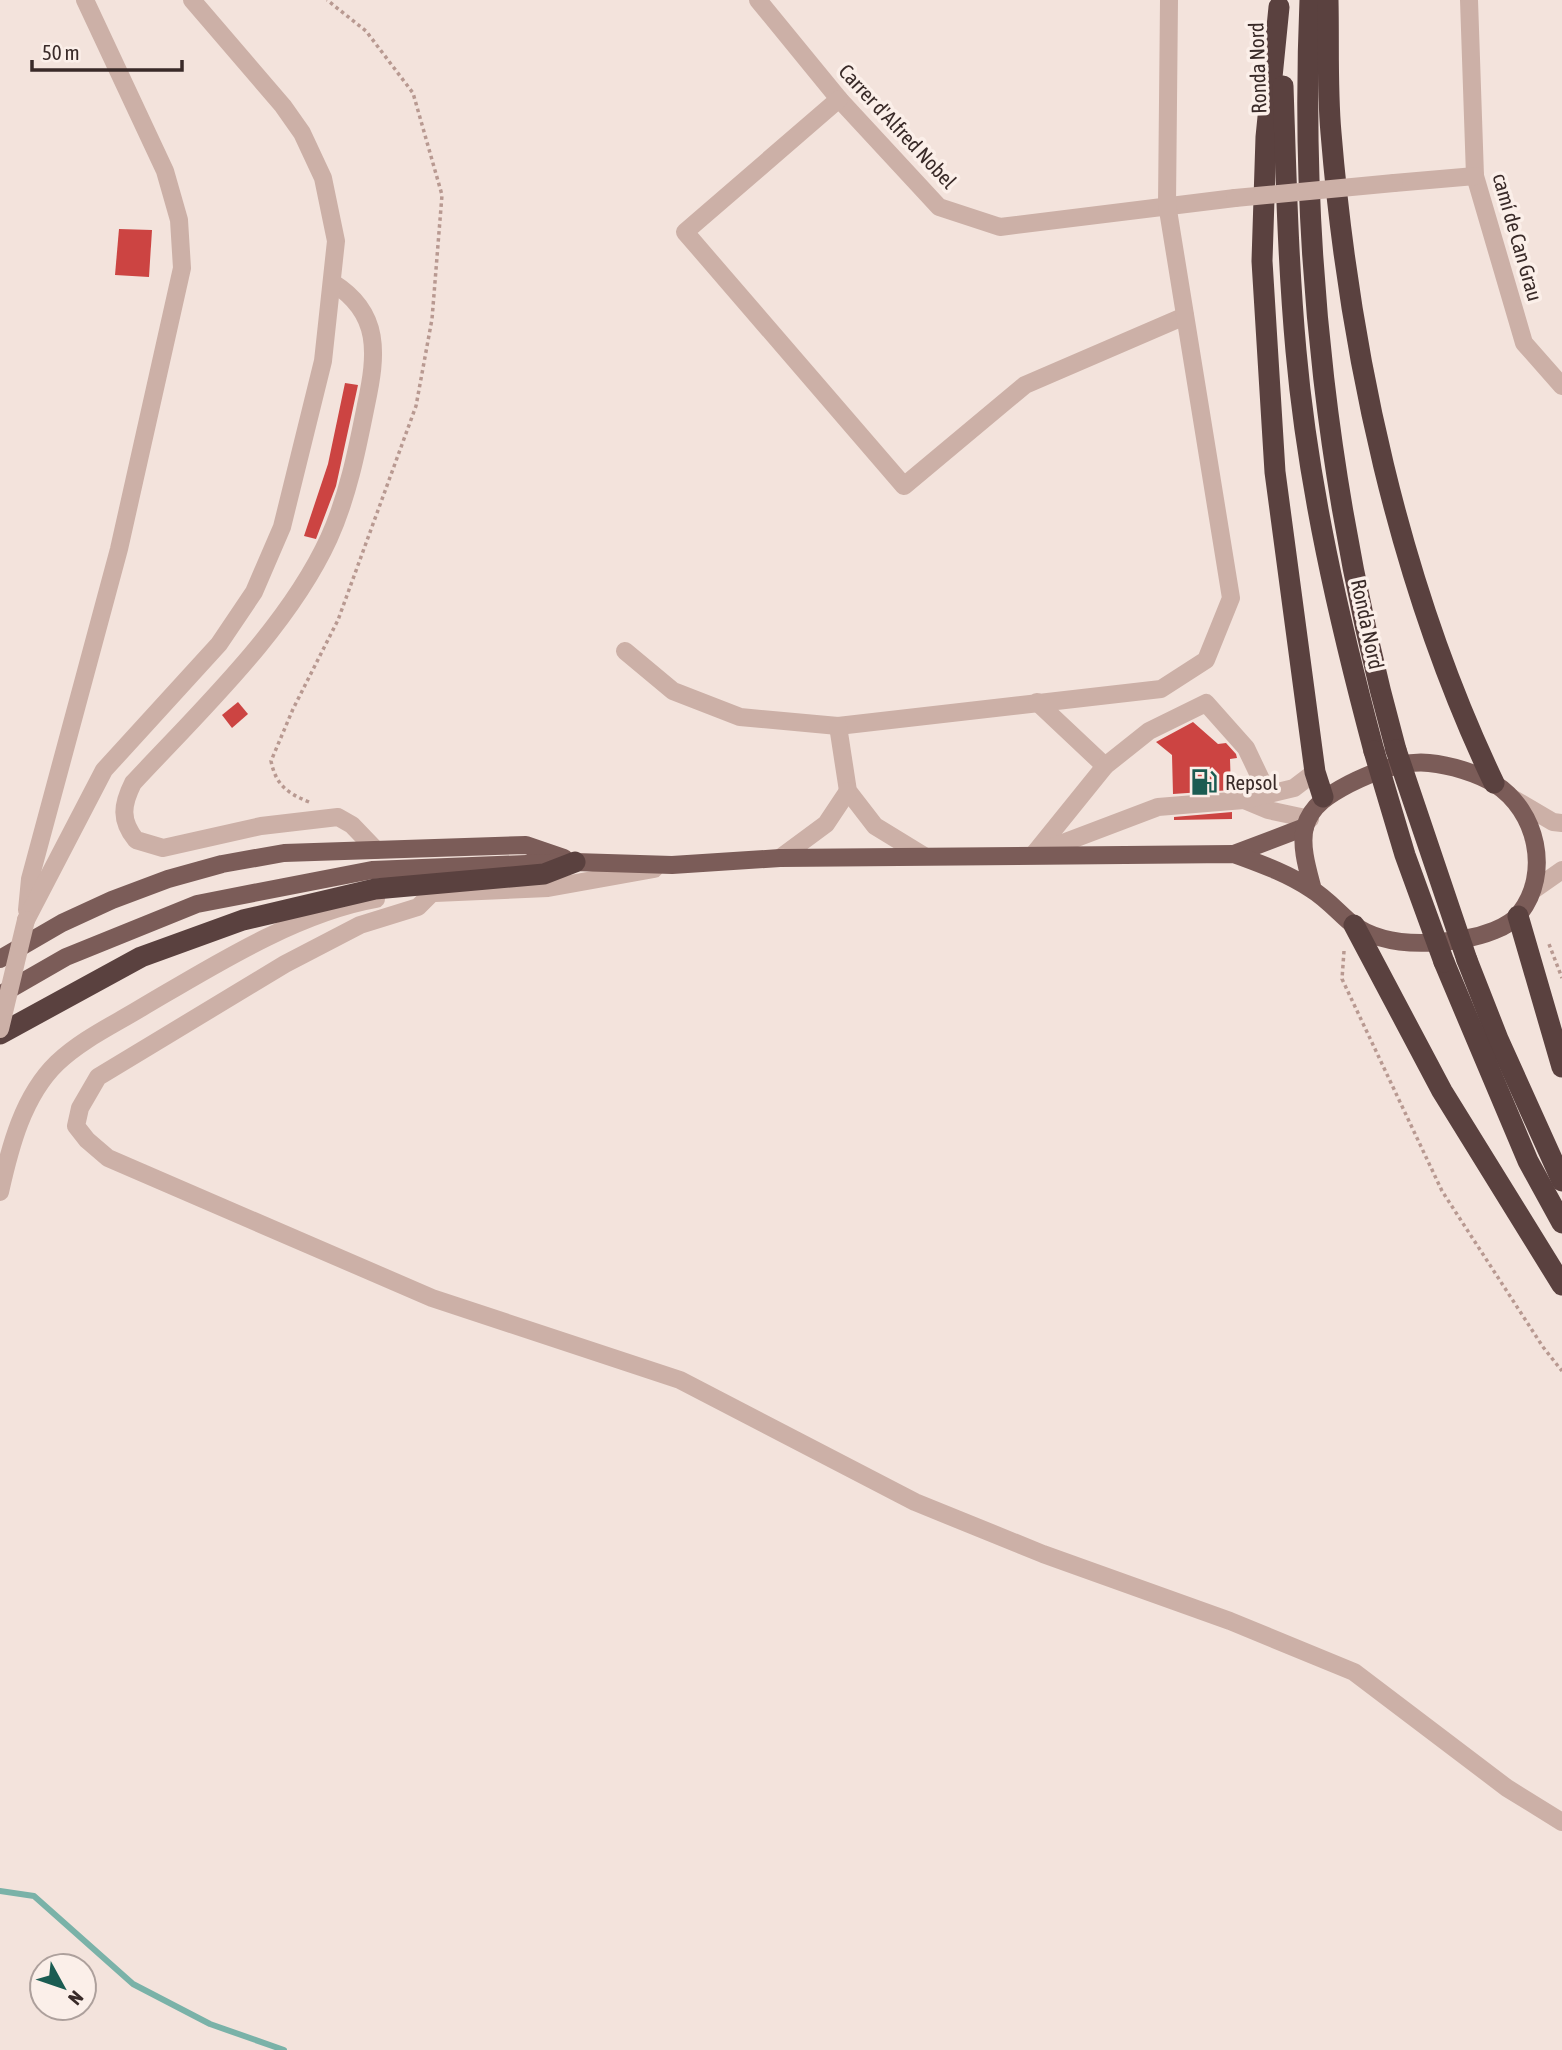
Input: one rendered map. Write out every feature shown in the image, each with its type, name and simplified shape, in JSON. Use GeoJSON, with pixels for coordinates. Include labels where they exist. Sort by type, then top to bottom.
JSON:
{"type":"FeatureCollection","features":[{"type":"Feature","properties":{"kind":"highway","name":"Ronda Nord"},"geometry":{"type":"LineString","coordinates":[[1310,0],[1306,96],[1315,289],[1349,555],[1371,657],[1396,750],[1467,960],[1498,1040],[1562,1181]]}},
{"type":"Feature","properties":{"kind":"highway"},"geometry":{"type":"LineString","coordinates":[[1328,0],[1331,130],[1345,267],[1386,483],[1461,714],[1494,783]]}},
{"type":"Feature","properties":{"kind":"highway","name":"Ronda Nord"},"geometry":{"type":"LineString","coordinates":[[1280,3],[1296,352],[1313,481],[1349,659],[1405,855],[1444,962],[1528,1161],[1562,1223]]}},
{"type":"Feature","properties":{"kind":"highway"},"geometry":{"type":"LineString","coordinates":[[1280,3],[1266,137],[1262,261],[1275,472],[1315,772],[1323,797]]}},
{"type":"Feature","properties":{"kind":"highway"},"geometry":{"type":"LineString","coordinates":[[0,1032],[141,957],[243,919],[375,888],[544,874],[575,862]]}},
{"type":"Feature","properties":{"kind":"highway"},"geometry":{"type":"LineString","coordinates":[[1518,916],[1562,1067]]}},
{"type":"Feature","properties":{"kind":"highway"},"geometry":{"type":"LineString","coordinates":[[1350,922],[1442,1091],[1562,1286]]}},
{"type":"Feature","properties":{"kind":"main road"},"geometry":{"type":"LineString","coordinates":[[0,995],[66,957],[197,904],[372,870],[575,862],[672,865],[780,858],[1234,854],[1278,870],[1313,890],[1350,922],[1391,940],[1431,944],[1482,936],[1518,916],[1535,889],[1538,850],[1524,815],[1512,798],[1494,783],[1460,770],[1427,762],[1375,771],[1323,797],[1307,823],[1305,856],[1313,890]]}},
{"type":"Feature","properties":{"kind":"main road"},"geometry":{"type":"LineString","coordinates":[[1234,854],[1307,823]]}},
{"type":"Feature","properties":{"kind":"main road"},"geometry":{"type":"LineString","coordinates":[[0,959],[62,923],[168,879],[222,864],[284,853],[526,845],[575,862]]}},
{"type":"Feature","properties":{"kind":"street"},"geometry":{"type":"LineString","coordinates":[[0,1032],[26,920],[30,879],[119,549],[183,268],[180,219],[165,171],[85,0]]}},
{"type":"Feature","properties":{"kind":"street"},"geometry":{"type":"LineString","coordinates":[[26,920],[104,771],[219,644],[254,592],[282,527],[323,361],[333,283],[334,232],[314,156],[284,106],[192,0]]}},
{"type":"Feature","properties":{"kind":"street","name":"Carrer d'Alfred Nobel"},"geometry":{"type":"LineString","coordinates":[[758,0],[839,99],[939,207],[1000,227],[1167,204],[1475,176]]}},
{"type":"Feature","properties":{"kind":"street"},"geometry":{"type":"LineString","coordinates":[[625,651],[673,691],[740,717],[838,726],[1161,689],[1206,660],[1231,598],[1167,204],[1169,0]]}},
{"type":"Feature","properties":{"kind":"street","name":"camí de Can Grau"},"geometry":{"type":"LineString","coordinates":[[1469,0],[1475,176],[1524,343],[1562,386]]}},
{"type":"Feature","properties":{"kind":"street"},"geometry":{"type":"LineString","coordinates":[[839,99],[685,232],[904,486],[1025,386],[1185,316]]}},
{"type":"Feature","properties":{"kind":"street"},"geometry":{"type":"LineString","coordinates":[[333,283],[360,304],[372,332],[371,385],[354,465],[329,538],[305,583],[282,616],[133,783],[123,803],[123,816],[136,840],[163,848],[261,825],[338,817],[352,825],[376,850]]}},
{"type":"Feature","properties":{"kind":"street"},"geometry":{"type":"LineString","coordinates":[[1037,702],[1105,766]]}},
{"type":"Feature","properties":{"kind":"street"},"geometry":{"type":"LineString","coordinates":[[1034,854],[1105,766],[1149,731],[1206,703],[1246,748],[1267,792]]}},
{"type":"Feature","properties":{"kind":"street"},"geometry":{"type":"LineString","coordinates":[[838,726],[848,790],[875,825],[924,856]]}},
{"type":"Feature","properties":{"kind":"street"},"geometry":{"type":"LineString","coordinates":[[1034,854],[1158,807],[1244,800],[1267,792],[1294,788],[1315,772]]}},
{"type":"Feature","properties":{"kind":"street"},"geometry":{"type":"LineString","coordinates":[[780,858],[825,824],[848,790]]}},
{"type":"Feature","properties":{"kind":"street"},"geometry":{"type":"LineString","coordinates":[[1512,798],[1553,822],[1562,823]]}},
{"type":"Feature","properties":{"kind":"street"},"geometry":{"type":"LineString","coordinates":[[1244,800],[1307,823]]}},
{"type":"Feature","properties":{"kind":"street"},"geometry":{"type":"LineString","coordinates":[[0,1192],[7,1159],[28,1103],[56,1064],[90,1038],[204,971],[299,924],[364,902],[432,893],[548,888],[672,865]]}},
{"type":"Feature","properties":{"kind":"street"},"geometry":{"type":"LineString","coordinates":[[1535,889],[1562,870]]}},
{"type":"Feature","properties":{"kind":"street"},"geometry":{"type":"LineString","coordinates":[[432,893],[418,907],[360,925],[285,964],[98,1077],[79,1108],[76,1126],[86,1140],[108,1158],[432,1298],[680,1380],[915,1502],[1043,1554],[1230,1621],[1354,1672],[1507,1788],[1562,1822]]}},
{"type":"Feature","properties":{"kind":"path"},"geometry":{"type":"LineString","coordinates":[[1350,922],[1342,979],[1387,1078],[1442,1191],[1543,1347],[1562,1371]]}},
{"type":"Feature","properties":{"kind":"building"},"geometry":{"type":"Polygon","coordinates":[[[119,229],[152,230],[149,277],[115,275],[119,229]]]}},
{"type":"Feature","properties":{"kind":"building"},"geometry":{"type":"Polygon","coordinates":[[[345,383],[358,385],[336,486],[316,539],[304,536],[328,464],[345,383]]]}},
{"type":"Feature","properties":{"kind":"building"},"geometry":{"type":"Polygon","coordinates":[[[238,702],[248,714],[232,728],[222,715],[238,702]]]}},
{"type":"Feature","properties":{"kind":"building"},"geometry":{"type":"Polygon","coordinates":[[[1193,722],[1218,744],[1226,743],[1236,754],[1237,758],[1230,759],[1231,790],[1173,794],[1172,755],[1156,742],[1193,722]]]}},
{"type":"Feature","properties":{"kind":"building"},"geometry":{"type":"Polygon","coordinates":[[[1232,812],[1232,819],[1174,820],[1174,817],[1232,812]]]}},
{"type":"Feature","properties":{"kind":"waterway"},"geometry":{"type":"LineString","coordinates":[[0,1891],[34,1896],[133,1984],[210,2024],[284,2050]]}},
{"type":"Feature","properties":{"kind":"place","name":"Repsol"},"geometry":{"type":"Point","coordinates":[1204,782]}}]}
